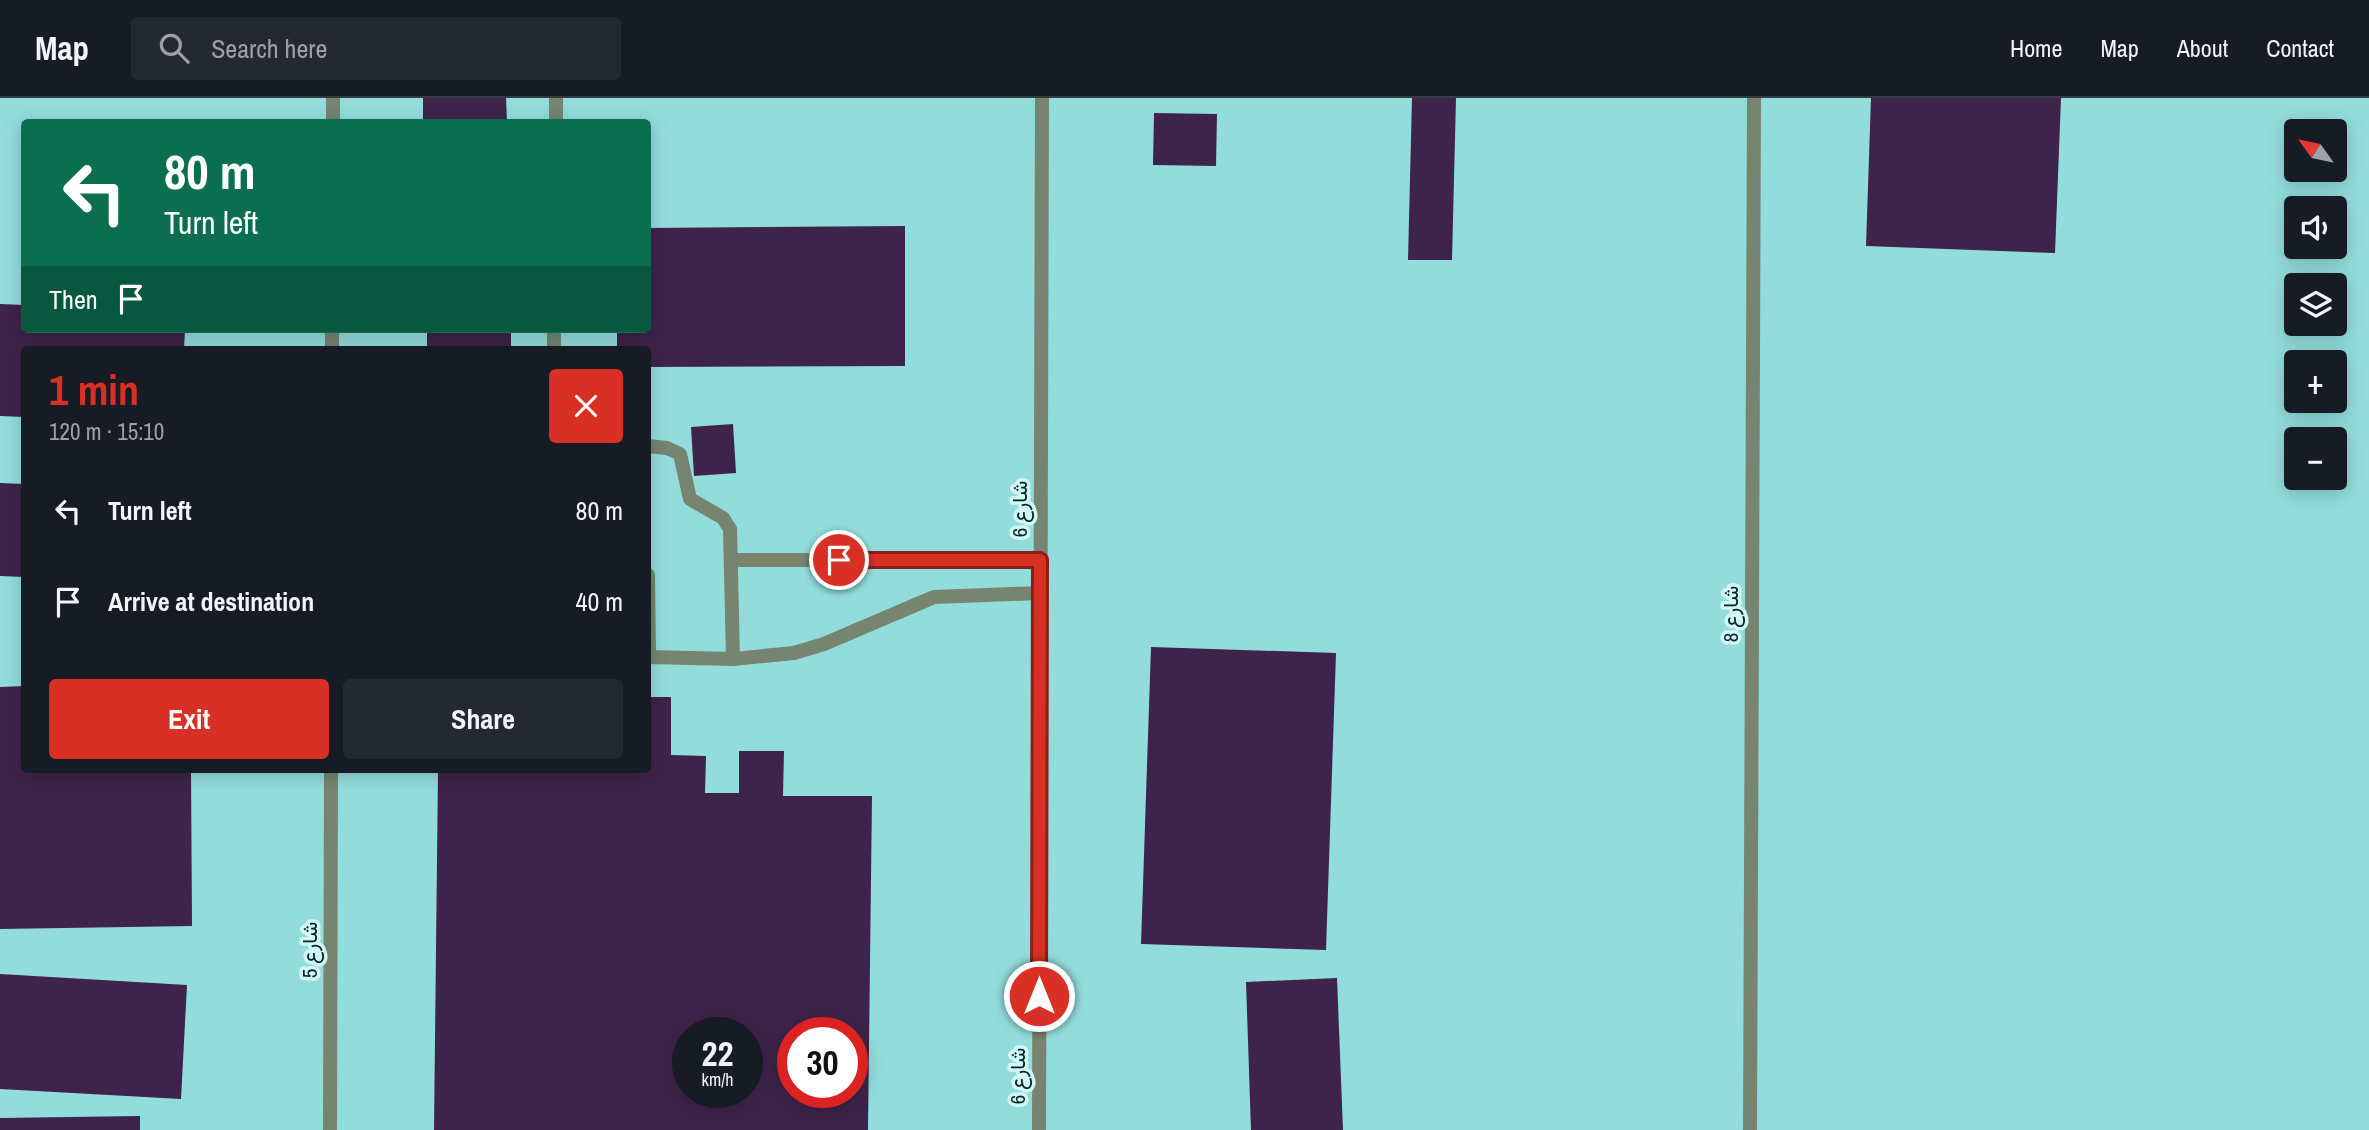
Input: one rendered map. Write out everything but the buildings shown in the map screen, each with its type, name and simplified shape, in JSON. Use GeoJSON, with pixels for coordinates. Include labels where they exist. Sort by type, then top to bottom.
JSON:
{"type":"FeatureCollection","features":[{"type":"Feature","properties":{"kind":"street"},"geometry":{"type":"LineString","coordinates":[[333,98],[333,119]]}},
{"type":"Feature","properties":{"kind":"street"},"geometry":{"type":"LineString","coordinates":[[556,98],[556,119]]}},
{"type":"Feature","properties":{"kind":"street","name":"شارع 6"},"geometry":{"type":"LineString","coordinates":[[1039,1130],[1042,98]]}},
{"type":"Feature","properties":{"kind":"street","name":"شارع 8"},"geometry":{"type":"LineString","coordinates":[[1750,1130],[1754,98]]}},
{"type":"Feature","properties":{"kind":"street"},"geometry":{"type":"LineString","coordinates":[[651,446],[667,448],[680,454],[690,499],[723,518],[730,528],[733,659]]}},
{"type":"Feature","properties":{"kind":"street"},"geometry":{"type":"LineString","coordinates":[[732,561],[1040,560]]}},
{"type":"Feature","properties":{"kind":"street"},"geometry":{"type":"LineString","coordinates":[[651,657],[733,659],[809,649],[933,597],[1040,593]]}},
{"type":"Feature","properties":{"kind":"street","name":"شارع 5"},"geometry":{"type":"LineString","coordinates":[[330,1130],[331,773]]}},
{"type":"Feature","properties":{"kind":"route"},"geometry":{"type":"LineString","coordinates":[[839,560],[1040,560],[1039,996]]}}]}
